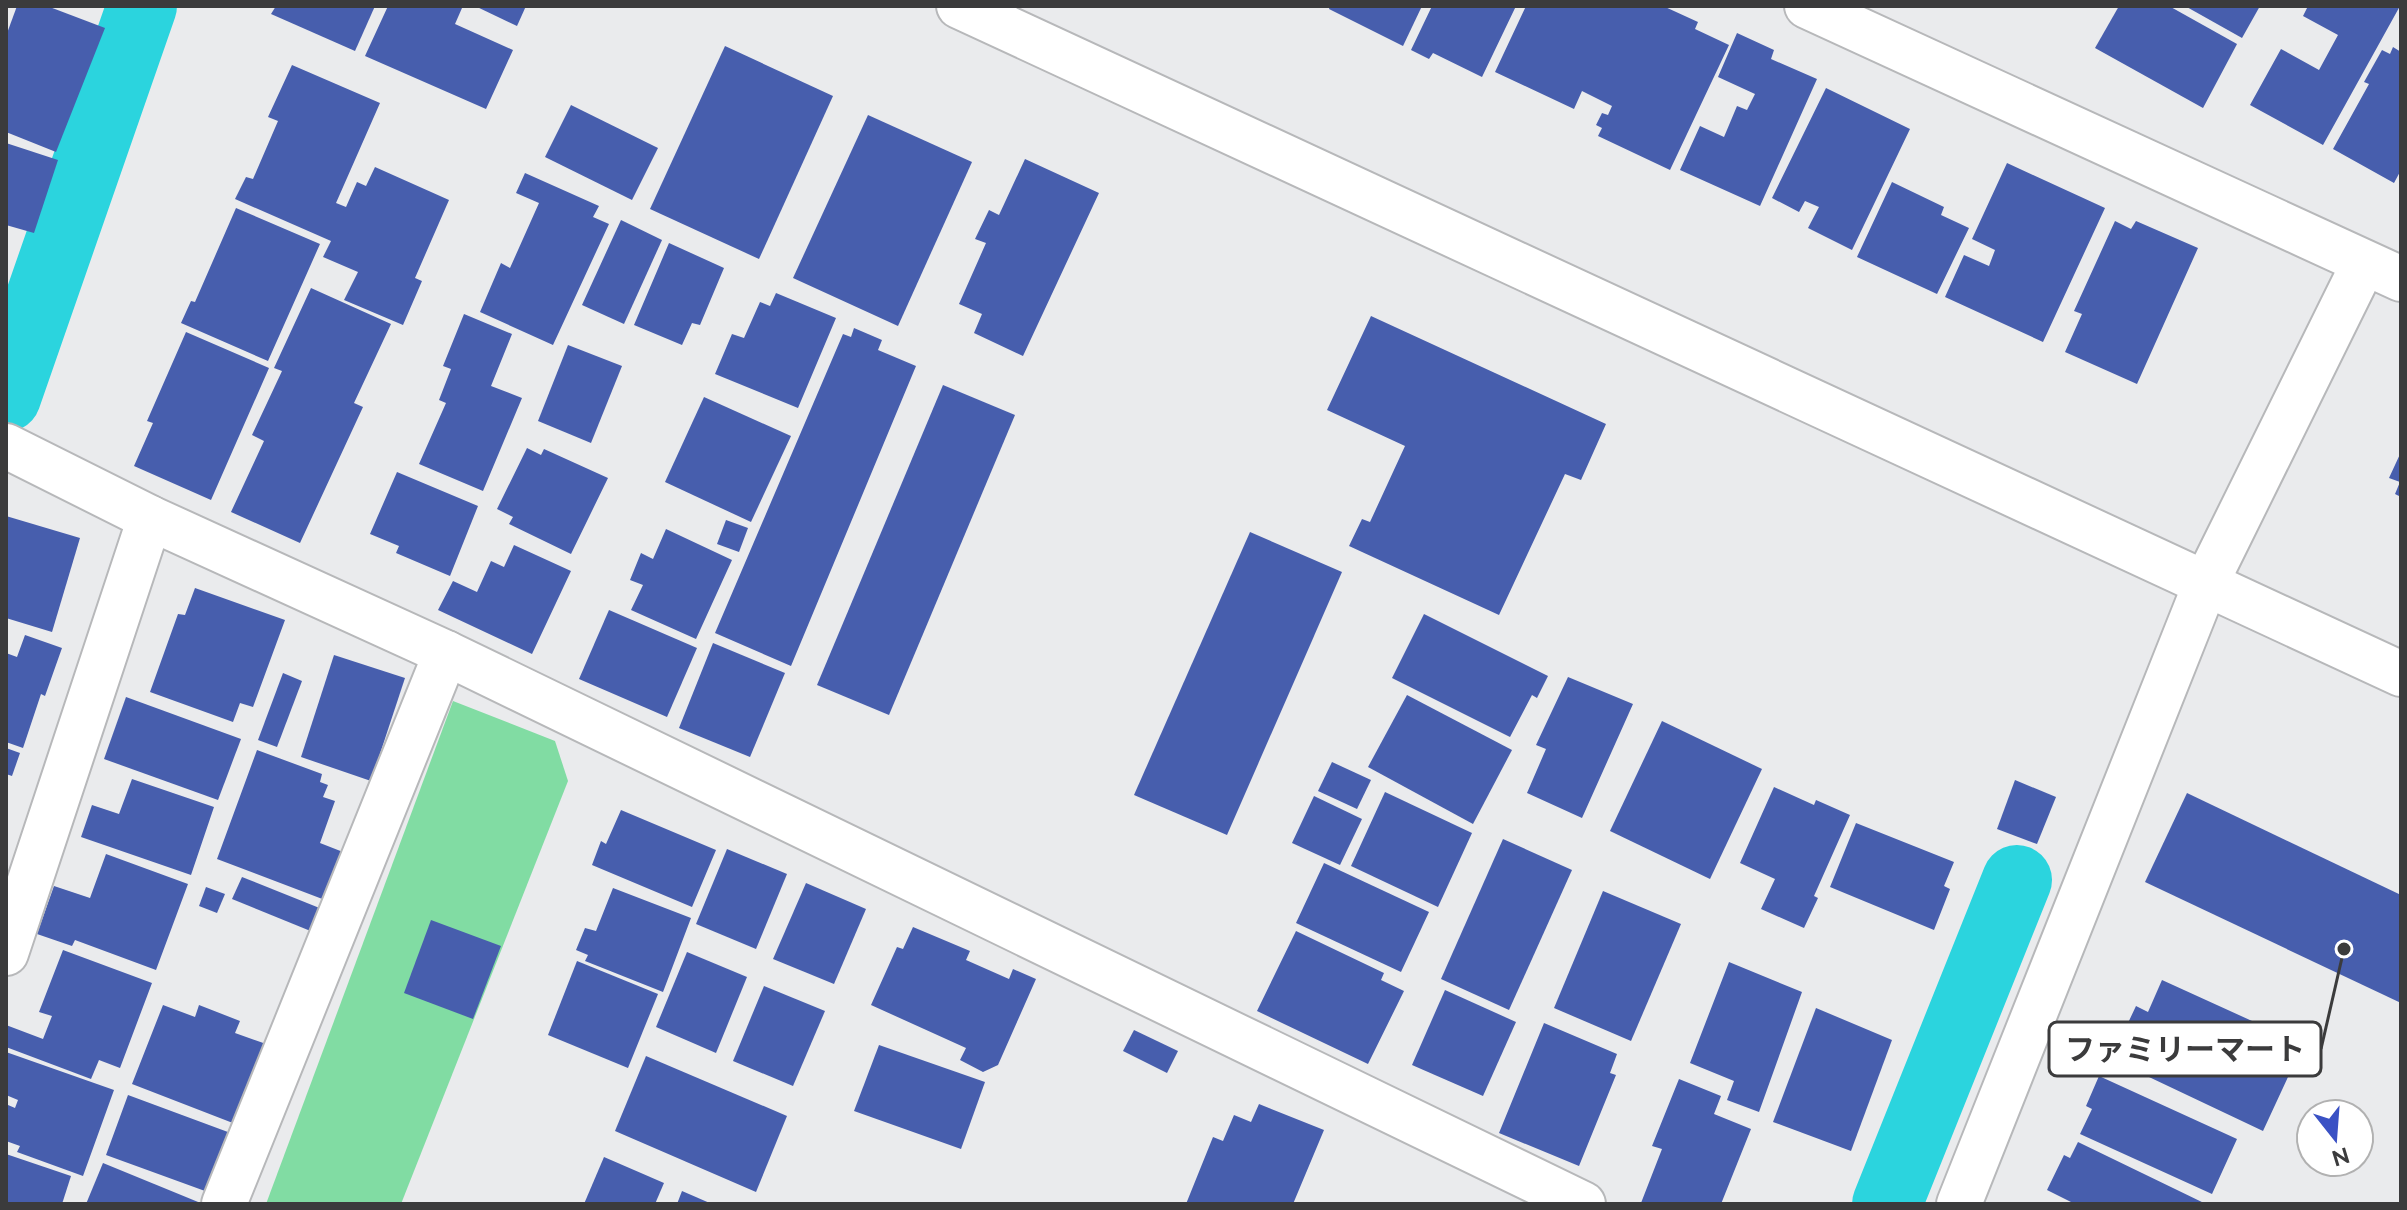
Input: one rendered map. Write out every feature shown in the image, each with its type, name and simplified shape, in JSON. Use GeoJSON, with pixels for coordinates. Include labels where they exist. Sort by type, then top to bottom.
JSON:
{"type":"FeatureCollection","features":[{"type":"Feature","properties":{"kind":"street"},"geometry":{"type":"LineString","coordinates":[[959,6],[2401,674]]}},
{"type":"Feature","properties":{"kind":"street"},"geometry":{"type":"LineString","coordinates":[[1807,6],[2383,271],[2206,583],[1959,1204]]}},
{"type":"Feature","properties":{"kind":"street"},"geometry":{"type":"LineString","coordinates":[[6,446],[150,518],[446,653],[1583,1204]]}},
{"type":"Feature","properties":{"kind":"street"},"geometry":{"type":"LineString","coordinates":[[6,953],[150,518]]}},
{"type":"Feature","properties":{"kind":"street"},"geometry":{"type":"LineString","coordinates":[[224,1204],[446,653]]}},
{"type":"Feature","properties":{"kind":"green space"},"geometry":{"type":"Polygon","coordinates":[[[453,701],[555,741],[568,781],[401,1204],[266,1204],[453,701]]]}},
{"type":"Feature","properties":{"kind":"building"},"geometry":{"type":"Polygon","coordinates":[[[17,6],[47,6],[105,28],[56,152],[6,132],[6,36],[17,6]]]}},
{"type":"Feature","properties":{"kind":"building"},"geometry":{"type":"Polygon","coordinates":[[[276,6],[375,6],[355,51],[271,14],[276,6]]]}},
{"type":"Feature","properties":{"kind":"building"},"geometry":{"type":"Polygon","coordinates":[[[388,6],[457,6],[462,8],[455,24],[513,50],[486,109],[365,56],[388,6]]]}},
{"type":"Feature","properties":{"kind":"building"},"geometry":{"type":"Polygon","coordinates":[[[475,6],[526,6],[517,26],[475,6]]]}},
{"type":"Feature","properties":{"kind":"building"},"geometry":{"type":"Polygon","coordinates":[[[1330,6],[1422,6],[1403,46],[1329,9],[1330,6]]]}},
{"type":"Feature","properties":{"kind":"building"},"geometry":{"type":"Polygon","coordinates":[[[1432,6],[1516,6],[1482,77],[1433,53],[1429,59],[1411,50],[1432,6]]]}},
{"type":"Feature","properties":{"kind":"building"},"geometry":{"type":"Polygon","coordinates":[[[1526,6],[1663,6],[1698,22],[1695,29],[1729,45],[1670,170],[1598,136],[1602,128],[1596,125],[1602,113],[1608,115],[1612,106],[1582,91],[1574,109],[1495,72],[1526,6]]]}},
{"type":"Feature","properties":{"kind":"building"},"geometry":{"type":"Polygon","coordinates":[[[2119,6],[2169,6],[2237,44],[2203,108],[2095,48],[2119,6]]]}},
{"type":"Feature","properties":{"kind":"building"},"geometry":{"type":"Polygon","coordinates":[[[2185,6],[2260,6],[2242,38],[2185,6]]]}},
{"type":"Feature","properties":{"kind":"building"},"geometry":{"type":"Polygon","coordinates":[[[2308,6],[2400,6],[2323,145],[2250,105],[2281,49],[2319,70],[2338,35],[2303,16],[2308,6]]]}},
{"type":"Feature","properties":{"kind":"building"},"geometry":{"type":"Polygon","coordinates":[[[1737,33],[1774,50],[1771,59],[1817,79],[1760,206],[1680,170],[1700,126],[1724,137],[1737,106],[1747,110],[1755,94],[1718,77],[1737,33]]]}},
{"type":"Feature","properties":{"kind":"building"},"geometry":{"type":"Polygon","coordinates":[[[725,46],[833,96],[759,259],[650,209],[725,46]]]}},
{"type":"Feature","properties":{"kind":"building"},"geometry":{"type":"Polygon","coordinates":[[[2393,47],[2401,52],[2401,170],[2394,183],[2333,149],[2369,84],[2364,82],[2382,50],[2390,54],[2393,47]]]}},
{"type":"Feature","properties":{"kind":"building"},"geometry":{"type":"Polygon","coordinates":[[[292,65],[380,103],[336,203],[346,207],[357,182],[366,186],[375,167],[449,200],[415,278],[422,281],[403,325],[344,300],[358,272],[323,257],[331,241],[235,199],[246,177],[253,179],[278,121],[268,117],[292,65]]]}},
{"type":"Feature","properties":{"kind":"building"},"geometry":{"type":"Polygon","coordinates":[[[1826,88],[1910,129],[1852,250],[1808,228],[1819,207],[1805,201],[1799,212],[1772,198],[1826,88]]]}},
{"type":"Feature","properties":{"kind":"building"},"geometry":{"type":"Polygon","coordinates":[[[571,105],[658,148],[632,200],[545,157],[571,105]]]}},
{"type":"Feature","properties":{"kind":"building"},"geometry":{"type":"Polygon","coordinates":[[[868,115],[972,162],[898,326],[793,278],[868,115]]]}},
{"type":"Feature","properties":{"kind":"building"},"geometry":{"type":"Polygon","coordinates":[[[6,143],[58,160],[34,233],[6,225],[6,143]]]}},
{"type":"Feature","properties":{"kind":"building"},"geometry":{"type":"Polygon","coordinates":[[[1025,159],[1099,193],[1023,356],[974,333],[982,314],[959,304],[986,243],[975,239],[989,210],[999,215],[1025,159]]]}},
{"type":"Feature","properties":{"kind":"building"},"geometry":{"type":"Polygon","coordinates":[[[2007,163],[2105,208],[2043,342],[1945,297],[1964,255],[1989,266],[1995,250],[1972,239],[2007,163]]]}},
{"type":"Feature","properties":{"kind":"building"},"geometry":{"type":"Polygon","coordinates":[[[525,173],[599,206],[593,217],[609,224],[553,345],[480,312],[501,263],[510,268],[539,203],[516,193],[525,173]]]}},
{"type":"Feature","properties":{"kind":"building"},"geometry":{"type":"Polygon","coordinates":[[[1892,182],[1944,207],[1941,215],[1969,228],[1937,294],[1857,257],[1892,182]]]}},
{"type":"Feature","properties":{"kind":"building"},"geometry":{"type":"Polygon","coordinates":[[[236,208],[320,244],[268,361],[181,323],[191,301],[195,302],[236,208]]]}},
{"type":"Feature","properties":{"kind":"building"},"geometry":{"type":"Polygon","coordinates":[[[621,220],[662,240],[624,324],[582,305],[621,220]]]}},
{"type":"Feature","properties":{"kind":"building"},"geometry":{"type":"Polygon","coordinates":[[[2115,221],[2131,229],[2136,221],[2198,248],[2137,384],[2065,352],[2082,314],[2074,311],[2115,221]]]}},
{"type":"Feature","properties":{"kind":"building"},"geometry":{"type":"Polygon","coordinates":[[[669,243],[724,268],[700,325],[692,323],[682,345],[634,325],[669,243]]]}},
{"type":"Feature","properties":{"kind":"building"},"geometry":{"type":"Polygon","coordinates":[[[311,288],[391,324],[354,403],[363,407],[300,543],[231,512],[264,441],[252,435],[282,371],[274,368],[311,288]]]}},
{"type":"Feature","properties":{"kind":"building"},"geometry":{"type":"Polygon","coordinates":[[[776,293],[836,318],[798,408],[715,374],[732,334],[744,338],[760,302],[770,306],[776,293]]]}},
{"type":"Feature","properties":{"kind":"building"},"geometry":{"type":"Polygon","coordinates":[[[464,314],[512,334],[491,386],[522,398],[483,491],[419,464],[446,403],[439,400],[451,369],[443,366],[464,314]]]}},
{"type":"Feature","properties":{"kind":"building"},"geometry":{"type":"Polygon","coordinates":[[[1371,316],[1606,424],[1581,480],[1565,474],[1499,615],[1349,546],[1362,519],[1370,522],[1405,446],[1327,410],[1371,316]]]}},
{"type":"Feature","properties":{"kind":"building"},"geometry":{"type":"Polygon","coordinates":[[[854,328],[882,340],[878,350],[916,366],[791,666],[715,633],[843,334],[851,337],[854,328]]]}},
{"type":"Feature","properties":{"kind":"building"},"geometry":{"type":"Polygon","coordinates":[[[186,332],[269,368],[211,500],[134,466],[153,423],[147,421],[186,332]]]}},
{"type":"Feature","properties":{"kind":"building"},"geometry":{"type":"Polygon","coordinates":[[[568,345],[622,366],[591,443],[538,421],[568,345]]]}},
{"type":"Feature","properties":{"kind":"building"},"geometry":{"type":"Polygon","coordinates":[[[943,385],[1015,415],[889,715],[817,685],[943,385]]]}},
{"type":"Feature","properties":{"kind":"building"},"geometry":{"type":"Polygon","coordinates":[[[704,397],[791,436],[751,522],[665,482],[704,397]]]}},
{"type":"Feature","properties":{"kind":"building"},"geometry":{"type":"Polygon","coordinates":[[[527,448],[541,455],[544,449],[608,478],[571,554],[509,524],[513,517],[497,509],[527,448]]]}},
{"type":"Feature","properties":{"kind":"building"},"geometry":{"type":"Polygon","coordinates":[[[2401,452],[2401,497],[2395,494],[2400,482],[2389,478],[2401,452]]]}},
{"type":"Feature","properties":{"kind":"building"},"geometry":{"type":"Polygon","coordinates":[[[397,472],[478,506],[450,576],[396,553],[399,546],[370,534],[397,472]]]}},
{"type":"Feature","properties":{"kind":"building"},"geometry":{"type":"Polygon","coordinates":[[[6,516],[80,538],[52,632],[6,618],[6,516]]]}},
{"type":"Feature","properties":{"kind":"building"},"geometry":{"type":"Polygon","coordinates":[[[726,520],[748,528],[739,552],[717,544],[726,520]]]}},
{"type":"Feature","properties":{"kind":"building"},"geometry":{"type":"Polygon","coordinates":[[[666,529],[732,560],[696,639],[631,610],[643,585],[630,580],[641,553],[653,559],[666,529]]]}},
{"type":"Feature","properties":{"kind":"building"},"geometry":{"type":"Polygon","coordinates":[[[1250,532],[1342,572],[1227,835],[1134,795],[1250,532]]]}},
{"type":"Feature","properties":{"kind":"building"},"geometry":{"type":"Polygon","coordinates":[[[514,545],[571,571],[532,654],[438,610],[453,581],[477,592],[491,561],[504,567],[514,545]]]}},
{"type":"Feature","properties":{"kind":"building"},"geometry":{"type":"Polygon","coordinates":[[[195,588],[285,620],[253,707],[240,703],[233,722],[150,692],[178,614],[185,615],[195,588]]]}},
{"type":"Feature","properties":{"kind":"building"},"geometry":{"type":"Polygon","coordinates":[[[609,610],[697,648],[667,717],[579,679],[609,610]]]}},
{"type":"Feature","properties":{"kind":"building"},"geometry":{"type":"Polygon","coordinates":[[[1424,614],[1548,676],[1537,698],[1532,695],[1510,737],[1392,678],[1424,614]]]}},
{"type":"Feature","properties":{"kind":"building"},"geometry":{"type":"Polygon","coordinates":[[[25,635],[62,648],[45,696],[41,694],[23,748],[6,742],[6,653],[17,657],[25,635]]]}},
{"type":"Feature","properties":{"kind":"building"},"geometry":{"type":"Polygon","coordinates":[[[713,643],[785,673],[750,757],[679,728],[713,643]]]}},
{"type":"Feature","properties":{"kind":"building"},"geometry":{"type":"Polygon","coordinates":[[[334,655],[405,678],[371,781],[301,757],[334,655]]]}},
{"type":"Feature","properties":{"kind":"building"},"geometry":{"type":"Polygon","coordinates":[[[283,673],[302,681],[277,747],[258,740],[283,673]]]}},
{"type":"Feature","properties":{"kind":"building"},"geometry":{"type":"Polygon","coordinates":[[[1568,677],[1633,704],[1582,818],[1527,793],[1546,749],[1536,745],[1568,677]]]}},
{"type":"Feature","properties":{"kind":"building"},"geometry":{"type":"Polygon","coordinates":[[[1407,695],[1512,750],[1473,824],[1368,767],[1407,695]]]}},
{"type":"Feature","properties":{"kind":"building"},"geometry":{"type":"Polygon","coordinates":[[[126,697],[241,739],[218,800],[104,759],[126,697]]]}},
{"type":"Feature","properties":{"kind":"building"},"geometry":{"type":"Polygon","coordinates":[[[1662,721],[1762,769],[1710,879],[1610,831],[1662,721]]]}},
{"type":"Feature","properties":{"kind":"building"},"geometry":{"type":"Polygon","coordinates":[[[6,748],[20,753],[12,776],[6,774],[6,748]]]}},
{"type":"Feature","properties":{"kind":"building"},"geometry":{"type":"Polygon","coordinates":[[[257,750],[322,774],[320,782],[328,785],[323,797],[335,801],[320,843],[343,852],[325,900],[217,859],[257,750]]]}},
{"type":"Feature","properties":{"kind":"building"},"geometry":{"type":"Polygon","coordinates":[[[1332,762],[1371,780],[1357,809],[1318,791],[1332,762]]]}},
{"type":"Feature","properties":{"kind":"building"},"geometry":{"type":"Polygon","coordinates":[[[132,779],[214,807],[191,875],[81,837],[92,805],[119,814],[132,779]]]}},
{"type":"Feature","properties":{"kind":"building"},"geometry":{"type":"Polygon","coordinates":[[[2015,780],[2056,797],[2037,844],[1997,829],[2015,780]]]}},
{"type":"Feature","properties":{"kind":"building"},"geometry":{"type":"Polygon","coordinates":[[[1774,787],[1814,805],[1816,800],[1850,815],[1814,896],[1818,898],[1804,928],[1761,909],[1775,879],[1740,863],[1774,787]]]}},
{"type":"Feature","properties":{"kind":"building"},"geometry":{"type":"Polygon","coordinates":[[[1385,792],[1472,833],[1438,907],[1351,866],[1385,792]]]}},
{"type":"Feature","properties":{"kind":"building"},"geometry":{"type":"Polygon","coordinates":[[[2187,793],[2401,895],[2401,1003],[2145,882],[2187,793]]]}},
{"type":"Feature","properties":{"kind":"building"},"geometry":{"type":"Polygon","coordinates":[[[1314,796],[1362,819],[1340,865],[1292,843],[1314,796]]]}},
{"type":"Feature","properties":{"kind":"building"},"geometry":{"type":"Polygon","coordinates":[[[621,810],[716,850],[692,907],[592,865],[601,841],[606,844],[621,810]]]}},
{"type":"Feature","properties":{"kind":"building"},"geometry":{"type":"Polygon","coordinates":[[[1856,823],[1954,862],[1944,886],[1950,889],[1934,930],[1830,887],[1856,823]]]}},
{"type":"Feature","properties":{"kind":"building"},"geometry":{"type":"Polygon","coordinates":[[[1503,839],[1572,870],[1509,1010],[1441,979],[1503,839]]]}},
{"type":"Feature","properties":{"kind":"building"},"geometry":{"type":"Polygon","coordinates":[[[727,849],[787,874],[756,949],[696,924],[727,849]]]}},
{"type":"Feature","properties":{"kind":"building"},"geometry":{"type":"Polygon","coordinates":[[[106,854],[188,884],[156,970],[75,940],[72,946],[37,934],[54,886],[90,898],[106,854]]]}},
{"type":"Feature","properties":{"kind":"building"},"geometry":{"type":"Polygon","coordinates":[[[1324,863],[1429,912],[1401,972],[1296,923],[1324,863]]]}},
{"type":"Feature","properties":{"kind":"building"},"geometry":{"type":"Polygon","coordinates":[[[242,877],[322,909],[313,932],[232,899],[242,877]]]}},
{"type":"Feature","properties":{"kind":"building"},"geometry":{"type":"Polygon","coordinates":[[[806,883],[866,909],[834,984],[773,959],[806,883]]]}},
{"type":"Feature","properties":{"kind":"building"},"geometry":{"type":"Polygon","coordinates":[[[206,887],[225,894],[217,913],[199,906],[206,887]]]}},
{"type":"Feature","properties":{"kind":"building"},"geometry":{"type":"Polygon","coordinates":[[[613,888],[691,918],[663,992],[585,961],[588,955],[576,950],[585,928],[596,931],[613,888]]]}},
{"type":"Feature","properties":{"kind":"building"},"geometry":{"type":"Polygon","coordinates":[[[1603,891],[1681,924],[1631,1041],[1554,1008],[1603,891]]]}},
{"type":"Feature","properties":{"kind":"building"},"geometry":{"type":"Polygon","coordinates":[[[431,920],[501,946],[473,1019],[404,993],[431,920]]]}},
{"type":"Feature","properties":{"kind":"building"},"geometry":{"type":"Polygon","coordinates":[[[913,927],[970,951],[966,960],[1009,979],[1013,969],[1036,979],[998,1065],[983,1072],[960,1060],[966,1048],[871,1005],[897,947],[903,949],[913,927]]]}},
{"type":"Feature","properties":{"kind":"building"},"geometry":{"type":"Polygon","coordinates":[[[1296,931],[1384,973],[1381,980],[1404,991],[1368,1064],[1257,1011],[1296,931]]]}},
{"type":"Feature","properties":{"kind":"building"},"geometry":{"type":"Polygon","coordinates":[[[63,950],[152,983],[120,1068],[99,1060],[91,1079],[6,1047],[6,1025],[43,1039],[52,1016],[39,1012],[63,950]]]}},
{"type":"Feature","properties":{"kind":"building"},"geometry":{"type":"Polygon","coordinates":[[[687,952],[747,977],[716,1053],[656,1027],[687,952]]]}},
{"type":"Feature","properties":{"kind":"building"},"geometry":{"type":"Polygon","coordinates":[[[577,961],[658,994],[628,1068],[548,1035],[577,961]]]}},
{"type":"Feature","properties":{"kind":"building"},"geometry":{"type":"Polygon","coordinates":[[[1729,962],[1802,992],[1759,1112],[1727,1100],[1734,1081],[1690,1063],[1729,962]]]}},
{"type":"Feature","properties":{"kind":"building"},"geometry":{"type":"Polygon","coordinates":[[[2162,980],[2285,1036],[2288,1028],[2307,1036],[2263,1131],[2111,1059],[2136,1006],[2148,1012],[2162,980]]]}},
{"type":"Feature","properties":{"kind":"building"},"geometry":{"type":"Polygon","coordinates":[[[764,986],[825,1011],[793,1086],[733,1061],[764,986]]]}},
{"type":"Feature","properties":{"kind":"building"},"geometry":{"type":"Polygon","coordinates":[[[1445,990],[1516,1022],[1483,1096],[1412,1065],[1445,990]]]}},
{"type":"Feature","properties":{"kind":"building"},"geometry":{"type":"Polygon","coordinates":[[[163,1005],[195,1017],[199,1005],[240,1021],[235,1033],[269,1045],[238,1125],[132,1084],[163,1005]]]}},
{"type":"Feature","properties":{"kind":"building"},"geometry":{"type":"Polygon","coordinates":[[[1816,1008],[1892,1040],[1851,1151],[1773,1122],[1816,1008]]]}},
{"type":"Feature","properties":{"kind":"building"},"geometry":{"type":"Polygon","coordinates":[[[1544,1023],[1617,1054],[1610,1073],[1616,1075],[1579,1166],[1499,1133],[1544,1023]]]}},
{"type":"Feature","properties":{"kind":"building"},"geometry":{"type":"Polygon","coordinates":[[[1134,1030],[1178,1051],[1167,1073],[1123,1051],[1134,1030]]]}},
{"type":"Feature","properties":{"kind":"building"},"geometry":{"type":"Polygon","coordinates":[[[879,1045],[985,1082],[961,1149],[854,1111],[879,1045]]]}},
{"type":"Feature","properties":{"kind":"building"},"geometry":{"type":"Polygon","coordinates":[[[6,1052],[114,1090],[83,1176],[17,1152],[20,1146],[6,1141],[6,1110],[8,1105],[15,1108],[18,1100],[6,1095],[6,1052]]]}},
{"type":"Feature","properties":{"kind":"building"},"geometry":{"type":"Polygon","coordinates":[[[646,1056],[787,1116],[756,1192],[615,1131],[646,1056]]]}},
{"type":"Feature","properties":{"kind":"building"},"geometry":{"type":"Polygon","coordinates":[[[2099,1076],[2237,1139],[2212,1194],[2080,1134],[2092,1109],[2086,1106],[2099,1076]]]}},
{"type":"Feature","properties":{"kind":"building"},"geometry":{"type":"Polygon","coordinates":[[[1679,1079],[1721,1096],[1714,1114],[1751,1129],[1721,1204],[1641,1203],[1662,1149],[1652,1146],[1679,1079]]]}},
{"type":"Feature","properties":{"kind":"building"},"geometry":{"type":"Polygon","coordinates":[[[128,1095],[236,1135],[225,1166],[216,1163],[205,1191],[106,1155],[128,1095]]]}},
{"type":"Feature","properties":{"kind":"building"},"geometry":{"type":"Polygon","coordinates":[[[1259,1104],[1324,1130],[1293,1204],[1186,1204],[1213,1137],[1223,1141],[1234,1115],[1251,1122],[1259,1104]]]}},
{"type":"Feature","properties":{"kind":"building"},"geometry":{"type":"Polygon","coordinates":[[[2078,1142],[2206,1204],[2075,1204],[2047,1190],[2064,1155],[2070,1158],[2078,1142]]]}},
{"type":"Feature","properties":{"kind":"building"},"geometry":{"type":"Polygon","coordinates":[[[6,1154],[71,1176],[62,1204],[6,1204],[6,1154]]]}},
{"type":"Feature","properties":{"kind":"building"},"geometry":{"type":"Polygon","coordinates":[[[604,1157],[664,1183],[655,1204],[584,1204],[604,1157]]]}},
{"type":"Feature","properties":{"kind":"building"},"geometry":{"type":"Polygon","coordinates":[[[103,1163],[203,1204],[86,1204],[103,1163]]]}},
{"type":"Feature","properties":{"kind":"building"},"geometry":{"type":"Polygon","coordinates":[[[682,1191],[712,1204],[677,1204],[682,1191]]]}},
{"type":"Feature","properties":{"kind":"waterway"},"geometry":{"type":"LineString","coordinates":[[6,397],[142,6]]}},
{"type":"Feature","properties":{"kind":"waterway"},"geometry":{"type":"LineString","coordinates":[[1887,1204],[2017,880]]}},
{"type":"Feature","properties":{"kind":"place","name":"ファミリーマート"},"geometry":{"type":"Point","coordinates":[2344,949]}}]}
